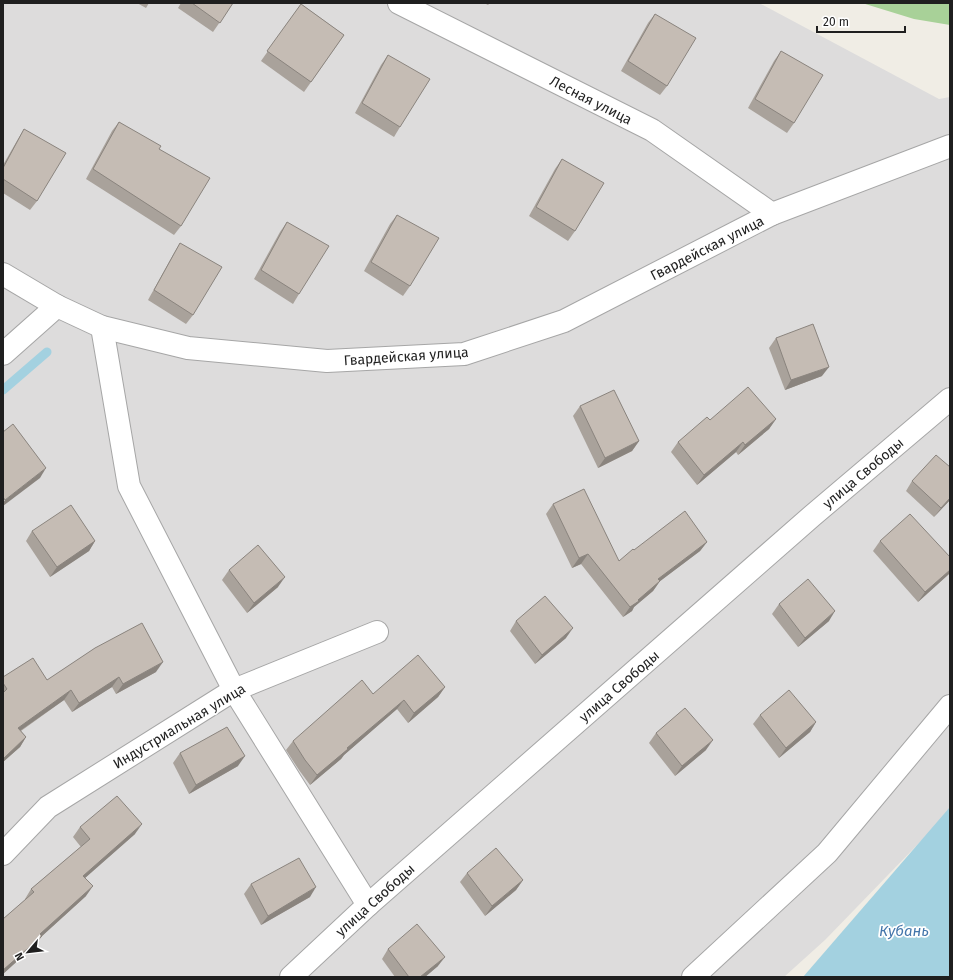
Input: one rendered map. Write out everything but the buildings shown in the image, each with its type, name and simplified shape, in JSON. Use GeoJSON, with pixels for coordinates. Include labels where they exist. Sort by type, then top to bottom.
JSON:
{"type":"FeatureCollection","features":[{"type":"Feature","properties":{"kind":"street","name":"Лесная улица"},"geometry":{"type":"LineString","coordinates":[[399,3],[652,130],[772,214]]}},
{"type":"Feature","properties":{"kind":"street","name":"Гвардейская улица"},"geometry":{"type":"LineString","coordinates":[[3,274],[58,306],[102,327],[188,348],[327,361],[464,354],[564,321],[772,214],[950,146]]}},
{"type":"Feature","properties":{"kind":"street"},"geometry":{"type":"LineString","coordinates":[[3,354],[58,306]]}},
{"type":"Feature","properties":{"kind":"street"},"geometry":{"type":"LineString","coordinates":[[102,327],[129,486],[234,690],[368,905]]}},
{"type":"Feature","properties":{"kind":"street","name":"улица Свободы"},"geometry":{"type":"LineString","coordinates":[[291,977],[368,905],[812,516],[950,400]]}},
{"type":"Feature","properties":{"kind":"street","name":"Индустриальная улица"},"geometry":{"type":"LineString","coordinates":[[3,854],[48,807],[234,690],[377,632]]}},
{"type":"Feature","properties":{"kind":"street"},"geometry":{"type":"LineString","coordinates":[[693,977],[828,853],[950,706]]}},
{"type":"Feature","properties":{"kind":"shaded area"},"geometry":{"type":"Polygon","coordinates":[[[3,3],[759,3],[939,99],[950,97],[950,811],[825,940],[784,977],[3,977],[3,3]]]}},
{"type":"Feature","properties":{"kind":"green space"},"geometry":{"type":"Polygon","coordinates":[[[862,3],[950,3],[950,25],[914,19],[862,3]]]}},
{"type":"Feature","properties":{"kind":"water","name":"Кубань"},"geometry":{"type":"Polygon","coordinates":[[[950,807],[950,977],[803,977],[950,807]]]}},
{"type":"Feature","properties":{"kind":"waterway"},"geometry":{"type":"LineString","coordinates":[[3,390],[47,352]]}}]}
